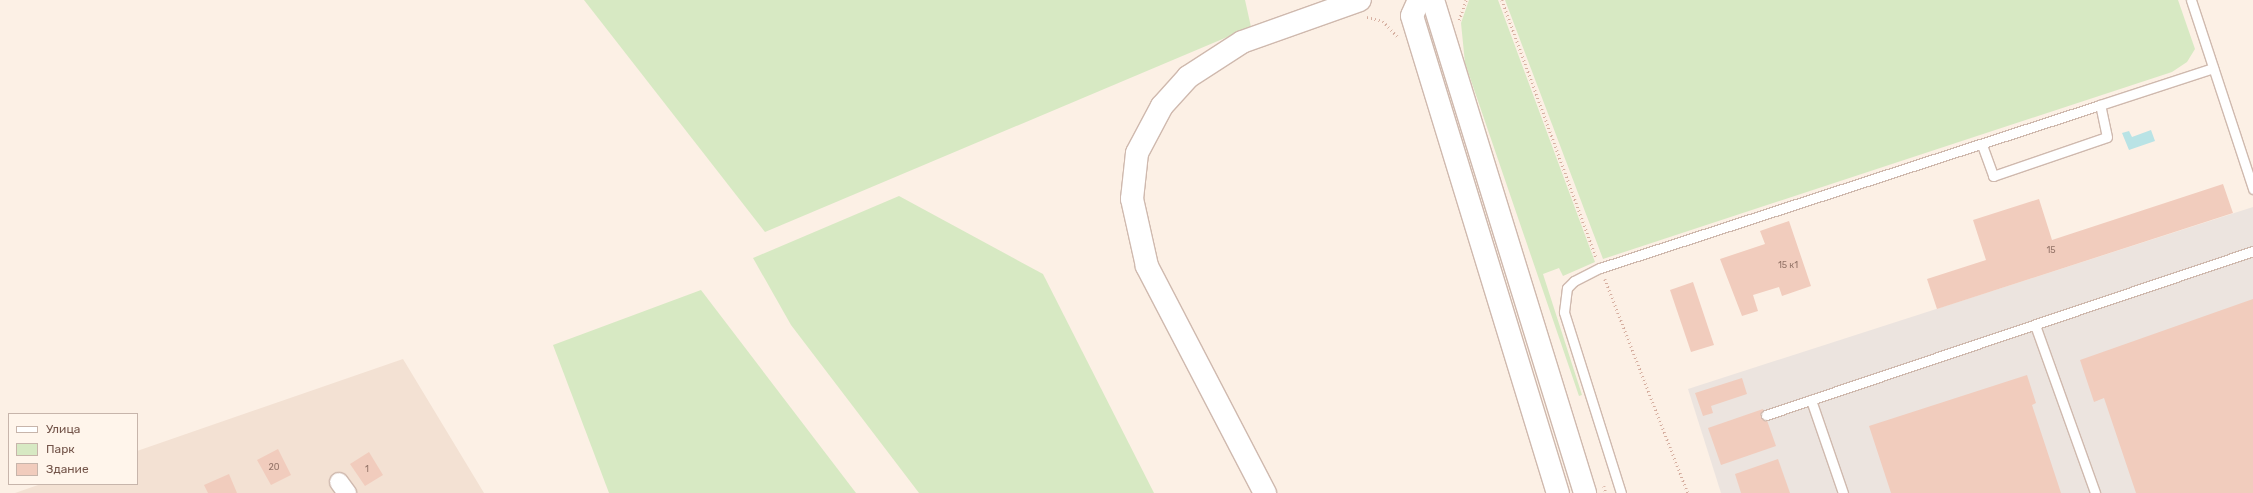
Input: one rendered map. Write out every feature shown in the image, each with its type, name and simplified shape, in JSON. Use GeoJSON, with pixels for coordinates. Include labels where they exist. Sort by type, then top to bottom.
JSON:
{"type":"FeatureCollection","features":[{"type":"Feature","properties":{"kind":"main road"},"geometry":{"type":"LineString","coordinates":[[1265,493],[1147,266],[1132,199],[1138,152],[1162,106],[1188,77],[1242,42],[1360,0]]}},
{"type":"Feature","properties":{"kind":"main road"},"geometry":{"type":"LineString","coordinates":[[1419,0],[1412,16],[1558,493]]}},
{"type":"Feature","properties":{"kind":"main road"},"geometry":{"type":"LineString","coordinates":[[1433,0],[1585,493]]}},
{"type":"Feature","properties":{"kind":"lane"},"geometry":{"type":"LineString","coordinates":[[2190,0],[2253,187]]}},
{"type":"Feature","properties":{"kind":"lane"},"geometry":{"type":"LineString","coordinates":[[1621,493],[1564,312],[1567,288],[1600,268],[1982,145],[2213,68]]}},
{"type":"Feature","properties":{"kind":"lane"},"geometry":{"type":"LineString","coordinates":[[1982,145],[1993,176],[2107,137],[2100,105]]}},
{"type":"Feature","properties":{"kind":"lane"},"geometry":{"type":"LineString","coordinates":[[1766,415],[2253,251]]}},
{"type":"Feature","properties":{"kind":"lane"},"geometry":{"type":"LineString","coordinates":[[2035,325],[2095,493]]}},
{"type":"Feature","properties":{"kind":"lane"},"geometry":{"type":"LineString","coordinates":[[1811,400],[1843,493]]}},
{"type":"Feature","properties":{"kind":"path"},"geometry":{"type":"LineString","coordinates":[[1502,0],[1600,268],[1688,493]]}},
{"type":"Feature","properties":{"kind":"shaded area"},"geometry":{"type":"Polygon","coordinates":[[[2253,207],[2253,493],[1721,493],[1688,389],[2253,207]]]}},
{"type":"Feature","properties":{"kind":"shaded area"},"geometry":{"type":"Polygon","coordinates":[[[403,359],[484,493],[15,493],[38,485],[138,485],[138,451],[403,359]]]}},
{"type":"Feature","properties":{"kind":"green space"},"geometry":{"type":"Polygon","coordinates":[[[584,0],[1245,0],[1251,27],[765,232],[584,0]]]}},
{"type":"Feature","properties":{"kind":"green space"},"geometry":{"type":"Polygon","coordinates":[[[1469,0],[1498,0],[1595,262],[1563,276],[1559,268],[1543,274],[1582,395],[1579,396],[1465,63],[1461,23],[1469,0]]]}},
{"type":"Feature","properties":{"kind":"green space"},"geometry":{"type":"Polygon","coordinates":[[[1505,0],[2178,0],[2195,49],[2187,62],[2172,72],[1603,259],[1505,0]]]}},
{"type":"Feature","properties":{"kind":"green space"},"geometry":{"type":"Polygon","coordinates":[[[899,196],[1043,274],[1154,493],[919,493],[791,325],[753,258],[899,196]]]}},
{"type":"Feature","properties":{"kind":"green space"},"geometry":{"type":"Polygon","coordinates":[[[701,290],[856,493],[609,493],[553,345],[701,290]]]}},
{"type":"Feature","properties":{"kind":"water"},"geometry":{"type":"Polygon","coordinates":[[[2151,130],[2155,141],[2129,150],[2122,133],[2129,131],[2132,137],[2151,130]]]}},
{"type":"Feature","properties":{"kind":"building"},"geometry":{"type":"Polygon","coordinates":[[[2223,184],[2233,213],[1937,309],[1927,279],[1986,260],[1973,220],[2039,199],[2052,240],[2223,184]]]}},
{"type":"Feature","properties":{"kind":"building"},"geometry":{"type":"Polygon","coordinates":[[[1789,221],[1811,286],[1782,296],[1779,287],[1753,295],[1758,311],[1742,316],[1720,259],[1765,244],[1760,231],[1789,221]]]}},
{"type":"Feature","properties":{"kind":"building"},"geometry":{"type":"Polygon","coordinates":[[[1693,282],[1714,345],[1691,352],[1670,290],[1693,282]]]}},
{"type":"Feature","properties":{"kind":"building"},"geometry":{"type":"Polygon","coordinates":[[[2253,299],[2253,493],[2136,493],[2104,398],[2094,402],[2080,360],[2253,299]]]}},
{"type":"Feature","properties":{"kind":"building"},"geometry":{"type":"Polygon","coordinates":[[[2027,375],[2036,403],[2032,405],[2061,493],[1891,493],[1869,426],[2027,375]]]}},
{"type":"Feature","properties":{"kind":"building"},"geometry":{"type":"Polygon","coordinates":[[[1742,378],[1747,394],[1711,406],[1713,413],[1703,416],[1695,393],[1742,378]]]}},
{"type":"Feature","properties":{"kind":"building"},"geometry":{"type":"Polygon","coordinates":[[[1763,409],[1776,446],[1721,465],[1708,428],[1763,409]]]}},
{"type":"Feature","properties":{"kind":"building"},"geometry":{"type":"Polygon","coordinates":[[[278,449],[291,475],[271,485],[257,460],[278,449]]]}},
{"type":"Feature","properties":{"kind":"building"},"geometry":{"type":"Polygon","coordinates":[[[369,452],[383,475],[365,486],[350,464],[369,452]]]}},
{"type":"Feature","properties":{"kind":"building"},"geometry":{"type":"Polygon","coordinates":[[[1778,459],[1790,493],[1741,493],[1735,474],[1778,459]]]}},
{"type":"Feature","properties":{"kind":"building"},"geometry":{"type":"Polygon","coordinates":[[[229,474],[237,493],[208,493],[204,485],[229,474]]]}}]}
